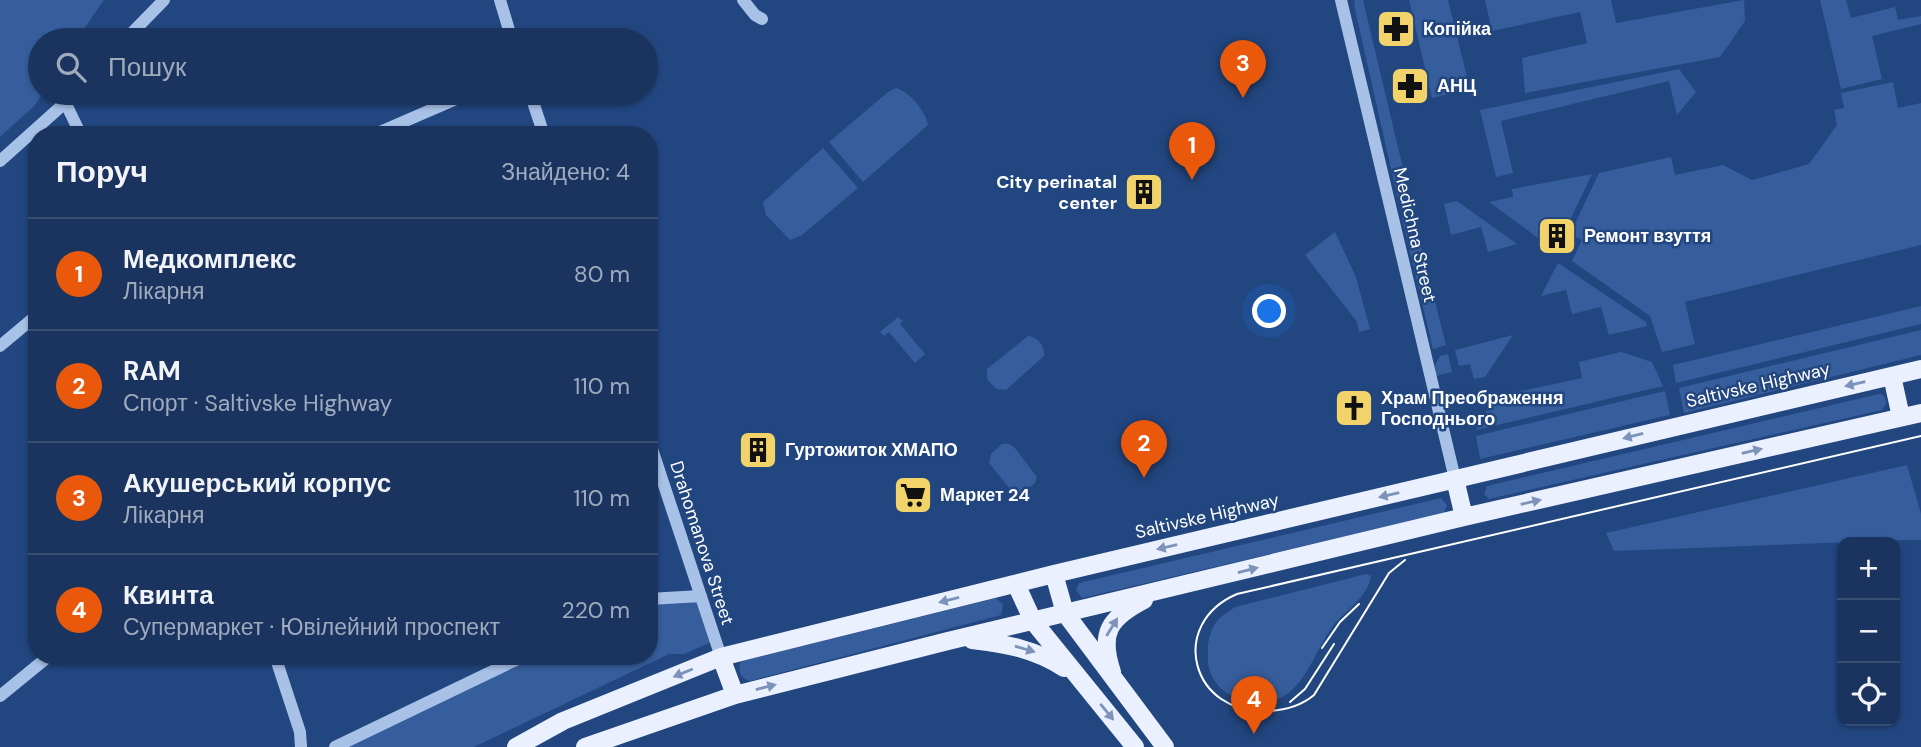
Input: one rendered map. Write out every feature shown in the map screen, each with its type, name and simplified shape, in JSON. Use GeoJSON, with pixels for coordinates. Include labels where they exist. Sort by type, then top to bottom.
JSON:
{"type":"FeatureCollection","features":[{"type":"Feature","properties":{"kind":"main road","name":"Saltivske Highway"},"geometry":{"type":"LineString","coordinates":[[516,747],[564,721],[721,657],[1054,574],[1921,369]]}},
{"type":"Feature","properties":{"kind":"main road"},"geometry":{"type":"LineString","coordinates":[[1892,376],[1901,418]]}},
{"type":"Feature","properties":{"kind":"main road"},"geometry":{"type":"LineString","coordinates":[[585,747],[735,695],[958,639],[1464,517],[1921,413]]}},
{"type":"Feature","properties":{"kind":"main road"},"geometry":{"type":"LineString","coordinates":[[1455,479],[1464,517]]}},
{"type":"Feature","properties":{"kind":"main road"},"geometry":{"type":"LineString","coordinates":[[1054,574],[1065,614],[1165,747]]}},
{"type":"Feature","properties":{"kind":"main road"},"geometry":{"type":"LineString","coordinates":[[1016,584],[1033,621],[1135,747]]}},
{"type":"Feature","properties":{"kind":"main road"},"geometry":{"type":"LineString","coordinates":[[1116,681],[1105,653],[1106,634],[1122,614],[1158,592]]}},
{"type":"Feature","properties":{"kind":"main road"},"geometry":{"type":"LineString","coordinates":[[958,639],[1010,645],[1032,651],[1053,661],[1084,684]]}},
{"type":"Feature","properties":{"kind":"main road"},"geometry":{"type":"LineString","coordinates":[[721,657],[735,695]]}},
{"type":"Feature","properties":{"kind":"street"},"geometry":{"type":"LineString","coordinates":[[137,28],[164,0]]}},
{"type":"Feature","properties":{"kind":"street"},"geometry":{"type":"LineString","coordinates":[[500,0],[508,28]]}},
{"type":"Feature","properties":{"kind":"street"},"geometry":{"type":"LineString","coordinates":[[743,0],[755,15],[762,19]]}},
{"type":"Feature","properties":{"kind":"street","name":"Medichna Street"},"geometry":{"type":"LineString","coordinates":[[1341,0],[1455,479]]}},
{"type":"Feature","properties":{"kind":"street"},"geometry":{"type":"LineString","coordinates":[[41,126],[65,105]]}},
{"type":"Feature","properties":{"kind":"street"},"geometry":{"type":"LineString","coordinates":[[66,105],[77,126]]}},
{"type":"Feature","properties":{"kind":"street"},"geometry":{"type":"LineString","coordinates":[[394,126],[442,105]]}},
{"type":"Feature","properties":{"kind":"street"},"geometry":{"type":"LineString","coordinates":[[534,105],[541,126]]}},
{"type":"Feature","properties":{"kind":"street"},"geometry":{"type":"LineString","coordinates":[[0,161],[28,137]]}},
{"type":"Feature","properties":{"kind":"street"},"geometry":{"type":"LineString","coordinates":[[0,346],[28,323]]}},
{"type":"Feature","properties":{"kind":"street","name":"Drahomanova Street"},"geometry":{"type":"LineString","coordinates":[[658,467],[721,657]]}},
{"type":"Feature","properties":{"kind":"street"},"geometry":{"type":"LineString","coordinates":[[658,598],[701,596]]}},
{"type":"Feature","properties":{"kind":"street"},"geometry":{"type":"LineString","coordinates":[[0,696],[38,665]]}},
{"type":"Feature","properties":{"kind":"street"},"geometry":{"type":"LineString","coordinates":[[278,665],[300,732],[301,747]]}},
{"type":"Feature","properties":{"kind":"street"},"geometry":{"type":"LineString","coordinates":[[335,747],[505,665]]}},
{"type":"Feature","properties":{"kind":"shaded area"},"geometry":{"type":"Polygon","coordinates":[[[0,0],[104,0],[84,28],[28,28],[28,105],[35,105],[0,137],[0,0]]]}},
{"type":"Feature","properties":{"kind":"shaded area"},"geometry":{"type":"Polygon","coordinates":[[[1355,0],[1363,0],[1411,202],[1399,204],[1355,0]]]}},
{"type":"Feature","properties":{"kind":"shaded area"},"geometry":{"type":"Polygon","coordinates":[[[1409,0],[1448,0],[1470,89],[1432,98],[1409,0]]]}},
{"type":"Feature","properties":{"kind":"shaded area"},"geometry":{"type":"Polygon","coordinates":[[[1485,0],[1611,0],[1616,23],[1744,0],[1745,21],[1720,57],[1525,93],[1522,58],[1587,43],[1580,12],[1492,31],[1485,0]]]}},
{"type":"Feature","properties":{"kind":"shaded area"},"geometry":{"type":"Polygon","coordinates":[[[1820,0],[1846,0],[1851,18],[1895,7],[1898,20],[1921,16],[1921,24],[1872,36],[1882,79],[1841,89],[1820,0]]]}},
{"type":"Feature","properties":{"kind":"shaded area"},"geometry":{"type":"Polygon","coordinates":[[[1679,69],[1696,92],[1677,115],[1669,81],[1501,121],[1513,173],[1496,177],[1480,110],[1679,69]]]}},
{"type":"Feature","properties":{"kind":"shaded area"},"geometry":{"type":"Polygon","coordinates":[[[1893,82],[1898,108],[1921,103],[1921,245],[1685,302],[1695,344],[1662,352],[1650,316],[1572,261],[1582,240],[1570,234],[1599,173],[1671,157],[1675,175],[1723,165],[1752,180],[1809,164],[1837,125],[1834,110],[1844,108],[1841,93],[1893,82]]]}},
{"type":"Feature","properties":{"kind":"shaded area"},"geometry":{"type":"Polygon","coordinates":[[[896,88],[916,103],[928,125],[863,182],[829,142],[896,88]]]}},
{"type":"Feature","properties":{"kind":"shaded area"},"geometry":{"type":"Polygon","coordinates":[[[823,148],[858,188],[802,235],[790,240],[766,215],[763,202],[823,148]]]}},
{"type":"Feature","properties":{"kind":"shaded area"},"geometry":{"type":"Polygon","coordinates":[[[1592,174],[1564,233],[1553,228],[1545,243],[1489,202],[1513,197],[1512,189],[1592,174]]]}},
{"type":"Feature","properties":{"kind":"shaded area"},"geometry":{"type":"Polygon","coordinates":[[[1457,201],[1517,244],[1488,252],[1481,227],[1451,235],[1444,204],[1457,201]]]}},
{"type":"Feature","properties":{"kind":"shaded area"},"geometry":{"type":"Polygon","coordinates":[[[1413,215],[1446,345],[1433,349],[1402,218],[1413,215]]]}},
{"type":"Feature","properties":{"kind":"shaded area"},"geometry":{"type":"Polygon","coordinates":[[[1335,232],[1356,277],[1370,329],[1359,332],[1357,322],[1305,255],[1335,232]]]}},
{"type":"Feature","properties":{"kind":"shaded area"},"geometry":{"type":"Polygon","coordinates":[[[1558,263],[1646,322],[1647,326],[1609,335],[1601,307],[1572,314],[1566,290],[1541,296],[1558,263]]]}},
{"type":"Feature","properties":{"kind":"shaded area"},"geometry":{"type":"Polygon","coordinates":[[[1921,306],[1921,324],[1676,383],[1673,365],[1921,306]]]}},
{"type":"Feature","properties":{"kind":"shaded area"},"geometry":{"type":"Polygon","coordinates":[[[898,317],[903,321],[900,324],[925,354],[915,363],[889,332],[884,336],[880,332],[898,317]]]}},
{"type":"Feature","properties":{"kind":"shaded area"},"geometry":{"type":"Polygon","coordinates":[[[1921,330],[1921,355],[1684,413],[1679,388],[1921,330]]]}},
{"type":"Feature","properties":{"kind":"shaded area"},"geometry":{"type":"Polygon","coordinates":[[[1513,335],[1485,377],[1474,379],[1470,364],[1459,366],[1455,350],[1513,335]]]}},
{"type":"Feature","properties":{"kind":"shaded area"},"geometry":{"type":"Polygon","coordinates":[[[1028,336],[1040,343],[1044,356],[1006,390],[996,389],[987,379],[987,369],[1028,336]]]}},
{"type":"Feature","properties":{"kind":"shaded area"},"geometry":{"type":"Polygon","coordinates":[[[1621,352],[1652,362],[1663,386],[1476,430],[1494,397],[1582,378],[1579,362],[1621,352]]]}},
{"type":"Feature","properties":{"kind":"shaded area"},"geometry":{"type":"Polygon","coordinates":[[[1448,354],[1452,372],[1436,376],[1435,365],[1440,356],[1448,354]]]}},
{"type":"Feature","properties":{"kind":"shaded area"},"geometry":{"type":"Polygon","coordinates":[[[1665,391],[1670,415],[1480,459],[1476,436],[1665,391]]]}},
{"type":"Feature","properties":{"kind":"shaded area"},"geometry":{"type":"Polygon","coordinates":[[[1883,395],[1887,402],[1882,410],[1489,499],[1484,494],[1487,486],[1883,395]]]}},
{"type":"Feature","properties":{"kind":"shaded area"},"geometry":{"type":"Polygon","coordinates":[[[1002,444],[1014,447],[1037,477],[1035,483],[1020,494],[1010,489],[989,463],[991,454],[1002,444]]]}},
{"type":"Feature","properties":{"kind":"shaded area"},"geometry":{"type":"Polygon","coordinates":[[[1907,465],[1921,514],[1921,540],[1900,540],[1900,537],[1837,537],[1837,542],[1614,551],[1606,533],[1907,465]]]}},
{"type":"Feature","properties":{"kind":"shaded area"},"geometry":{"type":"Polygon","coordinates":[[[1441,498],[1447,505],[1444,513],[1082,598],[1076,590],[1079,583],[1441,498]]]}},
{"type":"Feature","properties":{"kind":"shaded area"},"geometry":{"type":"Polygon","coordinates":[[[1366,574],[1371,576],[1365,591],[1332,627],[1307,672],[1287,694],[1266,702],[1254,702],[1232,696],[1222,690],[1215,681],[1208,665],[1210,635],[1218,620],[1235,607],[1366,574]]]}},
{"type":"Feature","properties":{"kind":"shaded area"},"geometry":{"type":"Polygon","coordinates":[[[701,596],[716,640],[684,654],[669,654],[658,659],[658,598],[701,596]]]}},
{"type":"Feature","properties":{"kind":"shaded area"},"geometry":{"type":"Polygon","coordinates":[[[996,598],[1003,605],[1001,615],[750,681],[740,672],[740,663],[743,661],[996,598]]]}},
{"type":"Feature","properties":{"kind":"shaded area"},"geometry":{"type":"Polygon","coordinates":[[[505,665],[646,665],[474,747],[335,747],[505,665]]]}},
{"type":"Feature","properties":{"kind":"tram line"},"geometry":{"type":"LineString","coordinates":[[1405,560],[1389,573],[1309,699],[1281,710],[1242,709],[1221,699],[1206,684],[1198,666],[1196,646],[1202,626],[1215,608],[1237,594],[1921,436]]}},
{"type":"Feature","properties":{"kind":"tram line"},"geometry":{"type":"LineString","coordinates":[[1322,648],[1340,622],[1359,604]]}},
{"type":"Feature","properties":{"kind":"tram line"},"geometry":{"type":"LineString","coordinates":[[1290,702],[1305,689],[1334,644]]}},
{"type":"Feature","properties":{"kind":"place","name":"Копійка"},"geometry":{"type":"Point","coordinates":[1396,29]}},
{"type":"Feature","properties":{"kind":"place","name":"АНЦ"},"geometry":{"type":"Point","coordinates":[1410,86]}},
{"type":"Feature","properties":{"kind":"place","name":"Акушерський корпус"},"geometry":{"type":"Point","coordinates":[1243,98]}},
{"type":"Feature","properties":{"kind":"place","name":"Медкомплекс"},"geometry":{"type":"Point","coordinates":[1192,180]}},
{"type":"Feature","properties":{"kind":"place","name":"City perinatal center"},"geometry":{"type":"Point","coordinates":[1144,192]}},
{"type":"Feature","properties":{"kind":"place","name":"Ремонт взуття"},"geometry":{"type":"Point","coordinates":[1557,236]}},
{"type":"Feature","properties":{"kind":"place","name":"Храм Преображення Господнього"},"geometry":{"type":"Point","coordinates":[1354,408]}},
{"type":"Feature","properties":{"kind":"place","name":"Гуртожиток ХМАПО"},"geometry":{"type":"Point","coordinates":[758,450]}},
{"type":"Feature","properties":{"kind":"place","name":"RAM"},"geometry":{"type":"Point","coordinates":[1144,478]}},
{"type":"Feature","properties":{"kind":"place","name":"Маркет 24"},"geometry":{"type":"Point","coordinates":[913,495]}},
{"type":"Feature","properties":{"kind":"place","name":"Квинта"},"geometry":{"type":"Point","coordinates":[1254,734]}}]}
